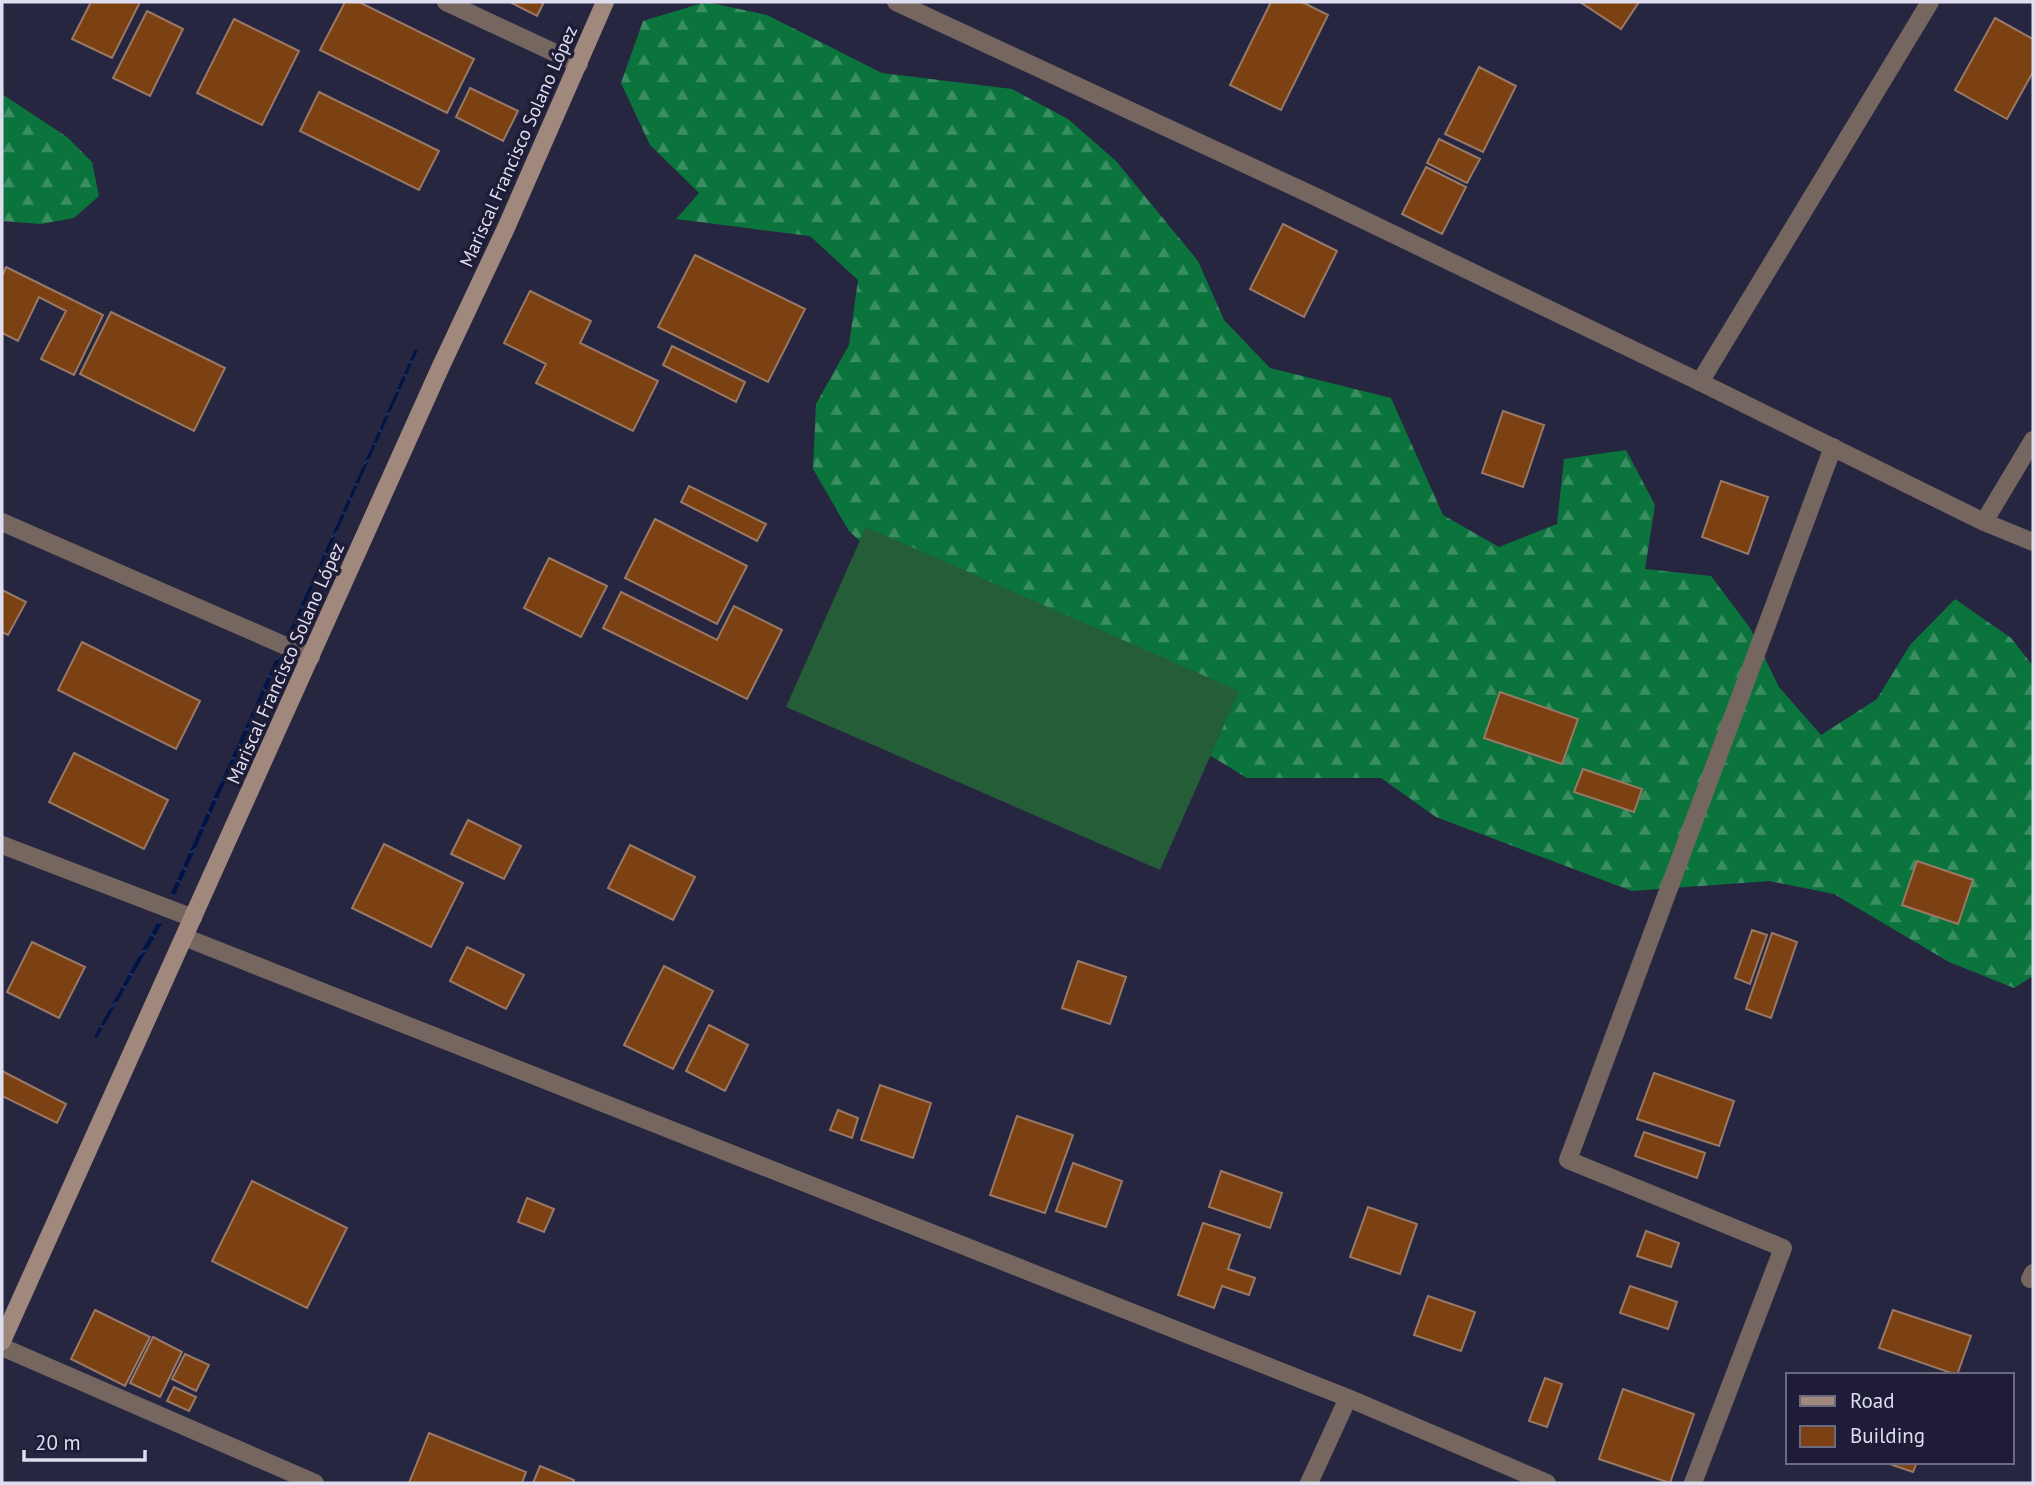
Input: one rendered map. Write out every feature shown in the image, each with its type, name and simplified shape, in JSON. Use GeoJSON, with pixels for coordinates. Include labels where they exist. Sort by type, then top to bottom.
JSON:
{"type":"FeatureCollection","features":[{"type":"Feature","properties":{"kind":"main road","name":"Mariscal Francisco Solano López"},"geometry":{"type":"LineString","coordinates":[[2,1340],[605,2]]}},
{"type":"Feature","properties":{"kind":"street"},"geometry":{"type":"LineString","coordinates":[[446,2],[579,64]]}},
{"type":"Feature","properties":{"kind":"street"},"geometry":{"type":"LineString","coordinates":[[895,2],[1314,196],[1984,522],[2033,542]]}},
{"type":"Feature","properties":{"kind":"street"},"geometry":{"type":"LineString","coordinates":[[1700,382],[1930,2]]}},
{"type":"Feature","properties":{"kind":"street"},"geometry":{"type":"LineString","coordinates":[[1984,522],[2033,440]]}},
{"type":"Feature","properties":{"kind":"street"},"geometry":{"type":"LineString","coordinates":[[1693,1483],[1783,1248],[1568,1160],[1833,447]]}},
{"type":"Feature","properties":{"kind":"street"},"geometry":{"type":"LineString","coordinates":[[2,522],[311,657]]}},
{"type":"Feature","properties":{"kind":"street"},"geometry":{"type":"LineString","coordinates":[[2,845],[193,918]]}},
{"type":"Feature","properties":{"kind":"street"},"geometry":{"type":"LineString","coordinates":[[184,937],[1348,1398],[1547,1483]]}},
{"type":"Feature","properties":{"kind":"street"},"geometry":{"type":"LineString","coordinates":[[2,1347],[315,1483]]}},
{"type":"Feature","properties":{"kind":"street"},"geometry":{"type":"LineString","coordinates":[[1309,1483],[1348,1398]]}},
{"type":"Feature","properties":{"kind":"green space"},"geometry":{"type":"Polygon","coordinates":[[[706,2],[767,15],[882,73],[1012,89],[1068,119],[1116,161],[1198,261],[1224,320],[1270,368],[1391,398],[1443,515],[1499,547],[1557,524],[1564,459],[1626,450],[1655,505],[1645,569],[1711,576],[1750,628],[1779,687],[1821,735],[1877,699],[1910,645],[1955,599],[2011,638],[2033,666],[2033,976],[2014,988],[1949,962],[1834,894],[1769,881],[1632,891],[1436,817],[1381,778],[1247,778],[1188,742],[947,622],[849,531],[813,469],[816,404],[849,345],[858,280],[810,236],[676,219],[699,193],[650,145],[621,83],[643,21],[706,2]]]}},
{"type":"Feature","properties":{"kind":"green space"},"geometry":{"type":"Polygon","coordinates":[[[2,94],[67,137],[92,162],[99,196],[74,218],[41,224],[2,221],[2,94]]]}},
{"type":"Feature","properties":{"kind":"green space"},"geometry":{"type":"Polygon","coordinates":[[[866,527],[1239,691],[1160,870],[786,707],[866,527]]]}},
{"type":"Feature","properties":{"kind":"water"},"geometry":{"type":"Polygon","coordinates":[[[415,349],[418,350],[291,636],[288,634],[415,349]]]}},
{"type":"Feature","properties":{"kind":"water"},"geometry":{"type":"Polygon","coordinates":[[[277,656],[281,657],[175,895],[171,893],[277,656]]]}},
{"type":"Feature","properties":{"kind":"water"},"geometry":{"type":"Polygon","coordinates":[[[158,921],[162,924],[97,1038],[94,1037],[158,921]]]}},
{"type":"Feature","properties":{"kind":"building"},"geometry":{"type":"Polygon","coordinates":[[[91,2],[140,2],[112,58],[72,39],[91,2]]]}},
{"type":"Feature","properties":{"kind":"building"},"geometry":{"type":"Polygon","coordinates":[[[345,2],[359,2],[474,59],[447,113],[320,50],[345,2]]]}},
{"type":"Feature","properties":{"kind":"building"},"geometry":{"type":"Polygon","coordinates":[[[510,2],[544,2],[537,16],[510,2]]]}},
{"type":"Feature","properties":{"kind":"building"},"geometry":{"type":"Polygon","coordinates":[[[1271,2],[1302,2],[1328,15],[1281,110],[1230,85],[1271,2]]]}},
{"type":"Feature","properties":{"kind":"building"},"geometry":{"type":"Polygon","coordinates":[[[1580,2],[1639,2],[1621,29],[1580,2]]]}},
{"type":"Feature","properties":{"kind":"building"},"geometry":{"type":"Polygon","coordinates":[[[147,11],[183,29],[150,96],[113,78],[147,11]]]}},
{"type":"Feature","properties":{"kind":"building"},"geometry":{"type":"Polygon","coordinates":[[[1995,18],[2033,39],[2033,72],[2007,119],[1955,90],[1995,18]]]}},
{"type":"Feature","properties":{"kind":"building"},"geometry":{"type":"Polygon","coordinates":[[[234,19],[299,51],[262,125],[197,93],[234,19]]]}},
{"type":"Feature","properties":{"kind":"building"},"geometry":{"type":"Polygon","coordinates":[[[1479,67],[1516,86],[1483,152],[1445,134],[1479,67]]]}},
{"type":"Feature","properties":{"kind":"building"},"geometry":{"type":"Polygon","coordinates":[[[470,88],[518,111],[503,141],[456,117],[470,88]]]}},
{"type":"Feature","properties":{"kind":"building"},"geometry":{"type":"Polygon","coordinates":[[[319,92],[439,151],[419,190],[300,131],[319,92]]]}},
{"type":"Feature","properties":{"kind":"building"},"geometry":{"type":"Polygon","coordinates":[[[1439,139],[1480,159],[1467,183],[1427,163],[1439,139]]]}},
{"type":"Feature","properties":{"kind":"building"},"geometry":{"type":"Polygon","coordinates":[[[1426,167],[1466,187],[1442,234],[1402,214],[1426,167]]]}},
{"type":"Feature","properties":{"kind":"building"},"geometry":{"type":"Polygon","coordinates":[[[1283,224],[1337,251],[1304,317],[1250,289],[1283,224]]]}},
{"type":"Feature","properties":{"kind":"building"},"geometry":{"type":"Polygon","coordinates":[[[695,255],[805,309],[768,382],[658,327],[695,255]]]}},
{"type":"Feature","properties":{"kind":"building"},"geometry":{"type":"Polygon","coordinates":[[[6,267],[103,315],[74,375],[41,359],[66,311],[39,297],[18,341],[2,333],[2,276],[6,267]]]}},
{"type":"Feature","properties":{"kind":"building"},"geometry":{"type":"Polygon","coordinates":[[[530,291],[591,321],[580,343],[658,381],[633,431],[536,383],[546,364],[504,343],[530,291]]]}},
{"type":"Feature","properties":{"kind":"building"},"geometry":{"type":"Polygon","coordinates":[[[111,312],[225,368],[194,431],[80,374],[111,312]]]}},
{"type":"Feature","properties":{"kind":"building"},"geometry":{"type":"Polygon","coordinates":[[[672,346],[745,382],[736,402],[663,365],[672,346]]]}},
{"type":"Feature","properties":{"kind":"building"},"geometry":{"type":"Polygon","coordinates":[[[1503,411],[1544,425],[1523,487],[1482,473],[1503,411]]]}},
{"type":"Feature","properties":{"kind":"building"},"geometry":{"type":"Polygon","coordinates":[[[1721,481],[1768,497],[1748,554],[1702,537],[1721,481]]]}},
{"type":"Feature","properties":{"kind":"building"},"geometry":{"type":"Polygon","coordinates":[[[689,486],[766,524],[757,541],[681,502],[689,486]]]}},
{"type":"Feature","properties":{"kind":"building"},"geometry":{"type":"Polygon","coordinates":[[[655,519],[747,566],[717,624],[625,578],[655,519]]]}},
{"type":"Feature","properties":{"kind":"building"},"geometry":{"type":"Polygon","coordinates":[[[549,558],[607,586],[581,637],[524,608],[549,558]]]}},
{"type":"Feature","properties":{"kind":"building"},"geometry":{"type":"Polygon","coordinates":[[[2,590],[26,602],[8,635],[2,632],[2,590]]]}},
{"type":"Feature","properties":{"kind":"building"},"geometry":{"type":"Polygon","coordinates":[[[621,592],[717,640],[734,606],[782,630],[747,699],[603,628],[621,592]]]}},
{"type":"Feature","properties":{"kind":"building"},"geometry":{"type":"Polygon","coordinates":[[[82,642],[200,701],[176,749],[58,690],[82,642]]]}},
{"type":"Feature","properties":{"kind":"building"},"geometry":{"type":"Polygon","coordinates":[[[1500,692],[1578,719],[1562,764],[1484,738],[1500,692]]]}},
{"type":"Feature","properties":{"kind":"building"},"geometry":{"type":"Polygon","coordinates":[[[74,753],[168,800],[144,849],[49,802],[74,753]]]}},
{"type":"Feature","properties":{"kind":"building"},"geometry":{"type":"Polygon","coordinates":[[[1583,769],[1642,789],[1634,812],[1574,792],[1583,769]]]}},
{"type":"Feature","properties":{"kind":"building"},"geometry":{"type":"Polygon","coordinates":[[[468,820],[521,846],[504,879],[451,854],[468,820]]]}},
{"type":"Feature","properties":{"kind":"building"},"geometry":{"type":"Polygon","coordinates":[[[384,844],[463,883],[431,947],[352,908],[384,844]]]}},
{"type":"Feature","properties":{"kind":"building"},"geometry":{"type":"Polygon","coordinates":[[[630,845],[695,877],[673,920],[608,888],[630,845]]]}},
{"type":"Feature","properties":{"kind":"building"},"geometry":{"type":"Polygon","coordinates":[[[1917,861],[1973,880],[1958,924],[1902,905],[1917,861]]]}},
{"type":"Feature","properties":{"kind":"building"},"geometry":{"type":"Polygon","coordinates":[[[1752,930],[1767,935],[1750,984],[1735,978],[1752,930]]]}},
{"type":"Feature","properties":{"kind":"building"},"geometry":{"type":"Polygon","coordinates":[[[1772,933],[1797,942],[1771,1018],[1746,1009],[1772,933]]]}},
{"type":"Feature","properties":{"kind":"building"},"geometry":{"type":"Polygon","coordinates":[[[32,942],[85,967],[59,1018],[7,992],[32,942]]]}},
{"type":"Feature","properties":{"kind":"building"},"geometry":{"type":"Polygon","coordinates":[[[467,947],[524,975],[506,1009],[450,981],[467,947]]]}},
{"type":"Feature","properties":{"kind":"building"},"geometry":{"type":"Polygon","coordinates":[[[1078,961],[1126,977],[1110,1024],[1062,1008],[1078,961]]]}},
{"type":"Feature","properties":{"kind":"building"},"geometry":{"type":"Polygon","coordinates":[[[664,966],[713,991],[673,1069],[624,1045],[664,966]]]}},
{"type":"Feature","properties":{"kind":"building"},"geometry":{"type":"Polygon","coordinates":[[[709,1025],[748,1045],[725,1091],[686,1071],[709,1025]]]}},
{"type":"Feature","properties":{"kind":"building"},"geometry":{"type":"Polygon","coordinates":[[[2,1071],[66,1104],[57,1123],[2,1096],[2,1071]]]}},
{"type":"Feature","properties":{"kind":"building"},"geometry":{"type":"Polygon","coordinates":[[[1654,1073],[1734,1101],[1719,1146],[1637,1119],[1654,1073]]]}},
{"type":"Feature","properties":{"kind":"building"},"geometry":{"type":"Polygon","coordinates":[[[880,1085],[931,1103],[913,1158],[861,1140],[880,1085]]]}},
{"type":"Feature","properties":{"kind":"building"},"geometry":{"type":"Polygon","coordinates":[[[838,1110],[858,1118],[852,1138],[830,1130],[838,1110]]]}},
{"type":"Feature","properties":{"kind":"building"},"geometry":{"type":"Polygon","coordinates":[[[1017,1116],[1073,1135],[1045,1213],[990,1195],[1017,1116]]]}},
{"type":"Feature","properties":{"kind":"building"},"geometry":{"type":"Polygon","coordinates":[[[1644,1132],[1705,1153],[1697,1178],[1635,1156],[1644,1132]]]}},
{"type":"Feature","properties":{"kind":"building"},"geometry":{"type":"Polygon","coordinates":[[[1073,1163],[1122,1181],[1106,1227],[1056,1211],[1073,1163]]]}},
{"type":"Feature","properties":{"kind":"building"},"geometry":{"type":"Polygon","coordinates":[[[1221,1171],[1282,1193],[1270,1228],[1209,1207],[1221,1171]]]}},
{"type":"Feature","properties":{"kind":"building"},"geometry":{"type":"Polygon","coordinates":[[[252,1181],[347,1228],[307,1308],[212,1261],[252,1181]]]}},
{"type":"Feature","properties":{"kind":"building"},"geometry":{"type":"Polygon","coordinates":[[[527,1198],[554,1209],[544,1232],[518,1222],[527,1198]]]}},
{"type":"Feature","properties":{"kind":"building"},"geometry":{"type":"Polygon","coordinates":[[[1368,1207],[1417,1224],[1400,1274],[1350,1257],[1368,1207]]]}},
{"type":"Feature","properties":{"kind":"building"},"geometry":{"type":"Polygon","coordinates":[[[1203,1223],[1240,1235],[1228,1269],[1255,1278],[1249,1295],[1222,1286],[1214,1308],[1178,1295],[1203,1223]]]}},
{"type":"Feature","properties":{"kind":"building"},"geometry":{"type":"Polygon","coordinates":[[[1646,1231],[1679,1243],[1671,1267],[1637,1256],[1646,1231]]]}},
{"type":"Feature","properties":{"kind":"building"},"geometry":{"type":"Polygon","coordinates":[[[1630,1286],[1677,1302],[1668,1329],[1620,1313],[1630,1286]]]}},
{"type":"Feature","properties":{"kind":"building"},"geometry":{"type":"Polygon","coordinates":[[[1428,1296],[1475,1312],[1461,1351],[1414,1335],[1428,1296]]]}},
{"type":"Feature","properties":{"kind":"building"},"geometry":{"type":"Polygon","coordinates":[[[95,1310],[150,1337],[125,1386],[71,1359],[95,1310]]]}},
{"type":"Feature","properties":{"kind":"building"},"geometry":{"type":"Polygon","coordinates":[[[1893,1310],[1971,1336],[1958,1373],[1879,1348],[1893,1310]]]}},
{"type":"Feature","properties":{"kind":"building"},"geometry":{"type":"Polygon","coordinates":[[[153,1337],[182,1352],[160,1397],[130,1383],[153,1337]]]}},
{"type":"Feature","properties":{"kind":"building"},"geometry":{"type":"Polygon","coordinates":[[[185,1354],[209,1365],[196,1391],[172,1379],[185,1354]]]}},
{"type":"Feature","properties":{"kind":"building"},"geometry":{"type":"Polygon","coordinates":[[[1545,1378],[1562,1384],[1547,1427],[1529,1421],[1545,1378]]]}},
{"type":"Feature","properties":{"kind":"building"},"geometry":{"type":"Polygon","coordinates":[[[174,1387],[196,1397],[189,1411],[167,1401],[174,1387]]]}},
{"type":"Feature","properties":{"kind":"building"},"geometry":{"type":"Polygon","coordinates":[[[1623,1389],[1694,1414],[1670,1483],[1599,1459],[1623,1389]]]}},
{"type":"Feature","properties":{"kind":"building"},"geometry":{"type":"Polygon","coordinates":[[[429,1433],[526,1472],[522,1483],[409,1483],[429,1433]]]}},
{"type":"Feature","properties":{"kind":"building"},"geometry":{"type":"Polygon","coordinates":[[[1890,1464],[1916,1464],[1913,1472],[1890,1464]]]}},
{"type":"Feature","properties":{"kind":"building"},"geometry":{"type":"Polygon","coordinates":[[[540,1466],[574,1480],[573,1483],[533,1483],[540,1466]]]}}]}
